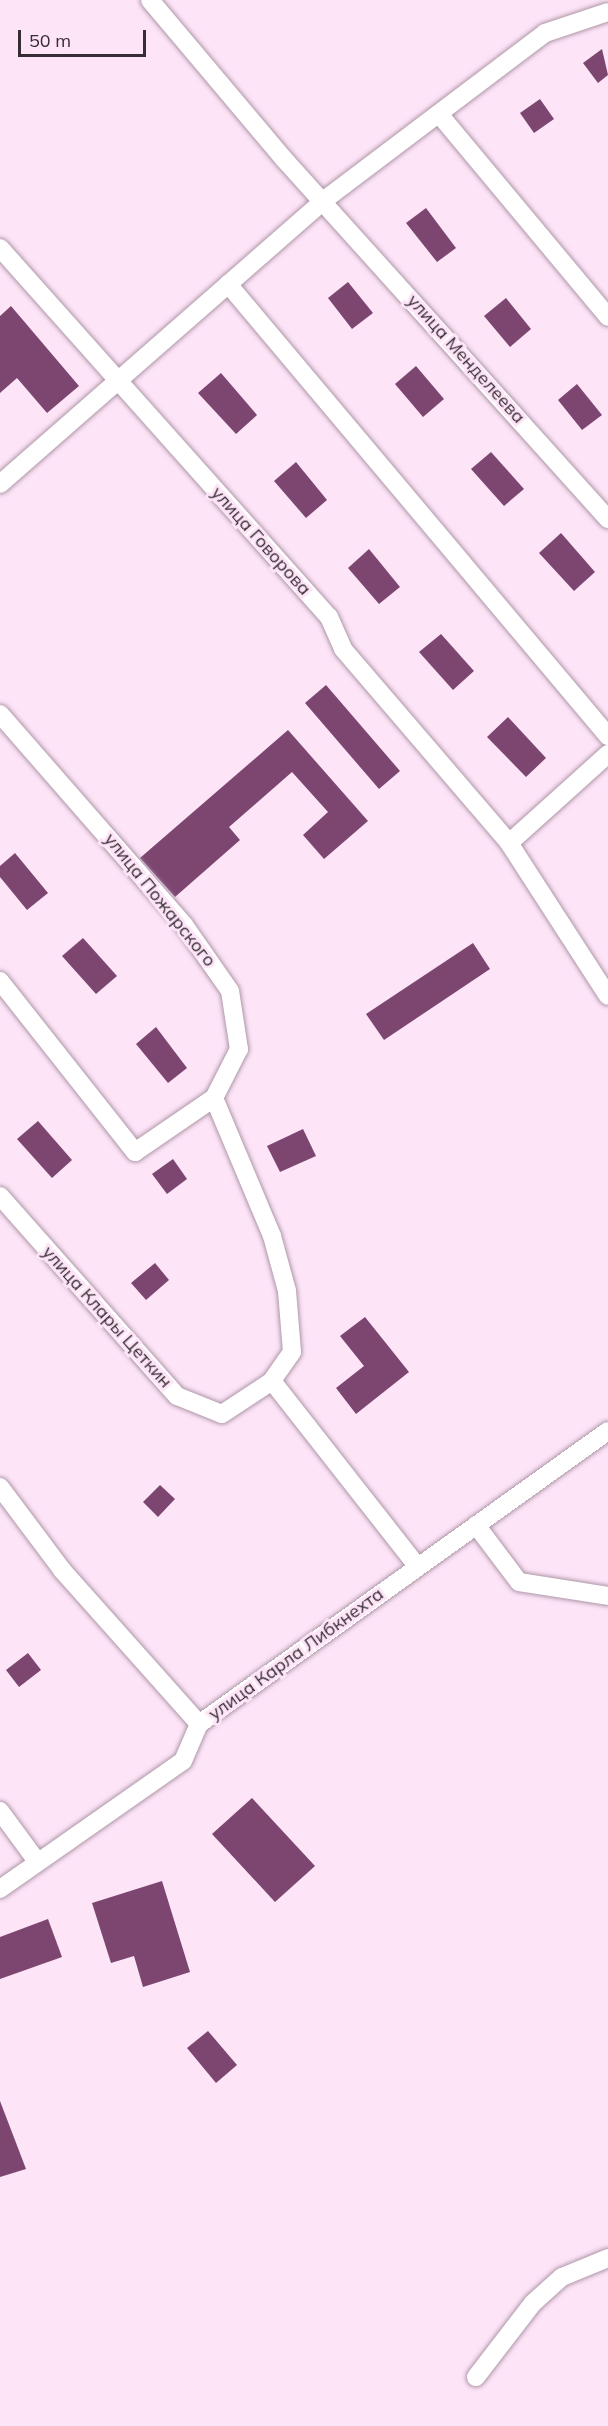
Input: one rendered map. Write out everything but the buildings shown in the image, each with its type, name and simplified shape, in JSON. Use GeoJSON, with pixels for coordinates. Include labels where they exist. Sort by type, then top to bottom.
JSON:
{"type":"FeatureCollection","features":[{"type":"Feature","properties":{"kind":"street","name":"улица Менделеева"},"geometry":{"type":"LineString","coordinates":[[150,0],[323,201],[608,519]]}},
{"type":"Feature","properties":{"kind":"street"},"geometry":{"type":"LineString","coordinates":[[0,484],[323,201],[545,33],[608,12]]}},
{"type":"Feature","properties":{"kind":"street"},"geometry":{"type":"LineString","coordinates":[[439,114],[608,318]]}},
{"type":"Feature","properties":{"kind":"street","name":"улица Говорова"},"geometry":{"type":"LineString","coordinates":[[0,248],[329,617],[343,649],[509,843],[608,996]]}},
{"type":"Feature","properties":{"kind":"street"},"geometry":{"type":"LineString","coordinates":[[228,284],[608,736]]}},
{"type":"Feature","properties":{"kind":"street","name":"улица Пожарского"},"geometry":{"type":"LineString","coordinates":[[0,714],[184,925],[230,991],[239,1049],[214,1098]]}},
{"type":"Feature","properties":{"kind":"street"},"geometry":{"type":"LineString","coordinates":[[509,843],[608,754]]}},
{"type":"Feature","properties":{"kind":"street"},"geometry":{"type":"LineString","coordinates":[[0,981],[135,1152],[214,1098],[272,1236],[287,1291],[292,1352],[272,1381],[418,1567]]}},
{"type":"Feature","properties":{"kind":"street","name":"улица Клары Цеткин"},"geometry":{"type":"LineString","coordinates":[[0,1196],[177,1396],[222,1414],[272,1381]]}},
{"type":"Feature","properties":{"kind":"street","name":"улица Карла Либкнехта"},"geometry":{"type":"LineString","coordinates":[[0,1889],[36,1860],[183,1761],[199,1724],[608,1431]]}},
{"type":"Feature","properties":{"kind":"street"},"geometry":{"type":"LineString","coordinates":[[0,1487],[62,1570],[199,1724]]}},
{"type":"Feature","properties":{"kind":"street"},"geometry":{"type":"LineString","coordinates":[[476,1525],[519,1582],[608,1596]]}},
{"type":"Feature","properties":{"kind":"street"},"geometry":{"type":"LineString","coordinates":[[0,1811],[36,1860]]}},
{"type":"Feature","properties":{"kind":"street"},"geometry":{"type":"LineString","coordinates":[[476,2377],[533,2303],[562,2277],[608,2258]]}}]}
